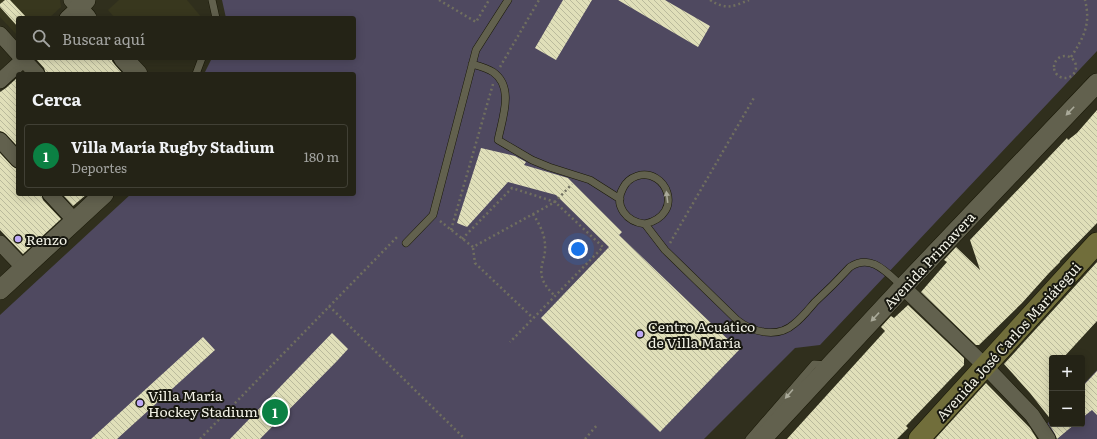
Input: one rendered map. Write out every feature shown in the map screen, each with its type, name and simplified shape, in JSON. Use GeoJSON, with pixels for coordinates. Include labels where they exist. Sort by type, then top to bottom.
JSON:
{"type":"FeatureCollection","features":[{"type":"Feature","properties":{"kind":"main road","name":"Avenida José Carlos Mariátegui"},"geometry":{"type":"LineString","coordinates":[[919,439],[1095,249]]}},
{"type":"Feature","properties":{"kind":"street"},"geometry":{"type":"LineString","coordinates":[[0,34],[16,51]]}},
{"type":"Feature","properties":{"kind":"street"},"geometry":{"type":"LineString","coordinates":[[0,81],[19,60]]}},
{"type":"Feature","properties":{"kind":"street"},"geometry":{"type":"LineString","coordinates":[[25,60],[35,72]]}},
{"type":"Feature","properties":{"kind":"street"},"geometry":{"type":"LineString","coordinates":[[125,60],[136,72]]}},
{"type":"Feature","properties":{"kind":"street","name":"Avenida Primavera"},"geometry":{"type":"LineString","coordinates":[[762,439],[903,287],[1097,83]]}},
{"type":"Feature","properties":{"kind":"street"},"geometry":{"type":"LineString","coordinates":[[0,140],[16,158]]}},
{"type":"Feature","properties":{"kind":"street"},"geometry":{"type":"LineString","coordinates":[[52,196],[75,221]]}},
{"type":"Feature","properties":{"kind":"street"},"geometry":{"type":"LineString","coordinates":[[0,290],[102,196]]}},
{"type":"Feature","properties":{"kind":"street"},"geometry":{"type":"LineString","coordinates":[[0,243],[24,268]]}},
{"type":"Feature","properties":{"kind":"street"},"geometry":{"type":"LineString","coordinates":[[903,287],[986,366],[1032,415],[1048,439]]}},
{"type":"Feature","properties":{"kind":"lane"},"geometry":{"type":"LineString","coordinates":[[212,0],[216,16]]}},
{"type":"Feature","properties":{"kind":"lane"},"geometry":{"type":"LineString","coordinates":[[406,243],[433,215],[476,50],[508,0]]}},
{"type":"Feature","properties":{"kind":"lane"},"geometry":{"type":"LineString","coordinates":[[197,72],[201,60]]}},
{"type":"Feature","properties":{"kind":"lane"},"geometry":{"type":"LineString","coordinates":[[472,64],[496,74],[504,88],[506,102],[498,140],[532,160],[548,167],[590,180],[620,199]]}},
{"type":"Feature","properties":{"kind":"lane"},"geometry":{"type":"LineString","coordinates":[[646,175],[654,177],[666,188],[668,204],[665,212],[660,218],[646,224],[633,221],[627,217],[620,206],[620,199],[621,191],[625,184],[634,177],[646,175]]}},
{"type":"Feature","properties":{"kind":"lane"},"geometry":{"type":"LineString","coordinates":[[646,224],[665,250],[737,320],[760,332],[777,331],[793,325],[850,267],[859,263],[870,262],[881,267],[903,287]]}},
{"type":"Feature","properties":{"kind":"lane"},"geometry":{"type":"LineString","coordinates":[[749,439],[814,364],[831,365]]}},
{"type":"Feature","properties":{"kind":"path"},"geometry":{"type":"LineString","coordinates":[[439,0],[476,22],[489,0]]}},
{"type":"Feature","properties":{"kind":"path"},"geometry":{"type":"LineString","coordinates":[[452,230],[496,74],[539,0]]}},
{"type":"Feature","properties":{"kind":"path"},"geometry":{"type":"LineString","coordinates":[[710,0],[723,7],[728,7],[749,0]]}},
{"type":"Feature","properties":{"kind":"path"},"geometry":{"type":"LineString","coordinates":[[1071,57],[1080,44],[1087,28],[1088,14],[1086,0]]}},
{"type":"Feature","properties":{"kind":"path"},"geometry":{"type":"LineString","coordinates":[[1063,56],[1071,57],[1075,60],[1076,64],[1075,73],[1068,78],[1063,78],[1056,73],[1054,65],[1059,58],[1063,56]]}},
{"type":"Feature","properties":{"kind":"path"},"geometry":{"type":"LineString","coordinates":[[665,250],[756,96]]}},
{"type":"Feature","properties":{"kind":"path"},"geometry":{"type":"LineString","coordinates":[[473,247],[555,202],[579,177]]}},
{"type":"Feature","properties":{"kind":"path"},"geometry":{"type":"LineString","coordinates":[[462,239],[512,188],[555,202],[603,247],[510,342]]}},
{"type":"Feature","properties":{"kind":"path"},"geometry":{"type":"LineString","coordinates":[[533,214],[540,226],[545,240],[546,249],[541,276],[545,285],[555,296]]}},
{"type":"Feature","properties":{"kind":"path"},"geometry":{"type":"LineString","coordinates":[[433,215],[473,247],[475,263],[533,318]]}},
{"type":"Feature","properties":{"kind":"path"},"geometry":{"type":"LineString","coordinates":[[200,439],[398,236]]}},
{"type":"Feature","properties":{"kind":"path"},"geometry":{"type":"LineString","coordinates":[[329,306],[466,439]]}},
{"type":"Feature","properties":{"kind":"path"},"geometry":{"type":"LineString","coordinates":[[584,439],[598,424]]}},
{"type":"Feature","properties":{"kind":"shaded area"},"geometry":{"type":"Polygon","coordinates":[[[0,0],[60,0],[61,7],[51,16],[16,16],[16,34],[0,17],[0,0]]]}},
{"type":"Feature","properties":{"kind":"shaded area"},"geometry":{"type":"Polygon","coordinates":[[[119,0],[187,0],[200,16],[113,16],[108,10],[119,0]]]}},
{"type":"Feature","properties":{"kind":"shaded area"},"geometry":{"type":"Polygon","coordinates":[[[222,0],[1097,0],[1097,51],[820,345],[795,348],[704,439],[0,439],[0,315],[129,196],[356,196],[356,72],[205,72],[211,60],[356,60],[356,16],[226,16],[222,0]]]}},
{"type":"Feature","properties":{"kind":"shaded area"},"geometry":{"type":"Polygon","coordinates":[[[1097,370],[1097,439],[1058,439],[1049,427],[1085,427],[1085,383],[1097,370]]]}},
{"type":"Feature","properties":{"kind":"building"},"geometry":{"type":"Polygon","coordinates":[[[5,0],[10,0],[25,16],[16,16],[16,25],[0,7],[0,4],[5,0]]]}},
{"type":"Feature","properties":{"kind":"building"},"geometry":{"type":"Polygon","coordinates":[[[563,0],[592,0],[556,60],[535,48],[563,0]]]}},
{"type":"Feature","properties":{"kind":"building"},"geometry":{"type":"Polygon","coordinates":[[[618,0],[665,0],[710,26],[698,47],[618,0]]]}},
{"type":"Feature","properties":{"kind":"building"},"geometry":{"type":"Polygon","coordinates":[[[37,60],[112,60],[121,72],[45,72],[44,68],[37,60]]]}},
{"type":"Feature","properties":{"kind":"building"},"geometry":{"type":"Polygon","coordinates":[[[16,79],[16,145],[6,134],[0,131],[0,92],[16,79]]]}},
{"type":"Feature","properties":{"kind":"building"},"geometry":{"type":"Polygon","coordinates":[[[1097,110],[1097,223],[1022,303],[979,345],[976,345],[921,292],[947,262],[944,260],[956,247],[980,270],[970,240],[1067,138],[1068,140],[1077,133],[1097,110]]]}},
{"type":"Feature","properties":{"kind":"building","name":"Centro Acuático de Villa María"},"geometry":{"type":"Polygon","coordinates":[[[481,148],[515,156],[526,162],[524,165],[568,178],[622,232],[619,235],[739,350],[660,432],[541,318],[609,247],[556,195],[508,182],[467,227],[457,223],[481,148]]]}},
{"type":"Feature","properties":{"kind":"building"},"geometry":{"type":"Polygon","coordinates":[[[0,153],[16,168],[16,196],[42,196],[43,200],[61,219],[23,254],[0,230],[0,153]]]}},
{"type":"Feature","properties":{"kind":"building"},"geometry":{"type":"Polygon","coordinates":[[[64,196],[85,196],[73,206],[64,196]]]}},
{"type":"Feature","properties":{"kind":"building"},"geometry":{"type":"Polygon","coordinates":[[[1097,262],[1097,321],[1066,355],[1049,355],[1049,417],[1004,364],[1097,262]]]}},
{"type":"Feature","properties":{"kind":"building"},"geometry":{"type":"Polygon","coordinates":[[[908,305],[964,358],[964,365],[906,426],[908,428],[897,439],[787,439],[885,331],[881,327],[891,316],[894,318],[908,305]]]}},
{"type":"Feature","properties":{"kind":"building"},"geometry":{"type":"Polygon","coordinates":[[[332,333],[348,349],[337,361],[260,439],[230,439],[332,333]]]}},
{"type":"Feature","properties":{"kind":"building"},"geometry":{"type":"Polygon","coordinates":[[[203,337],[215,350],[117,439],[91,439],[203,337]]]}},
{"type":"Feature","properties":{"kind":"building"},"geometry":{"type":"Polygon","coordinates":[[[1097,371],[1097,415],[1092,410],[1085,416],[1085,384],[1097,371]]]}},
{"type":"Feature","properties":{"kind":"building"},"geometry":{"type":"Polygon","coordinates":[[[986,383],[1030,428],[1037,439],[935,439],[986,383]]]}},
{"type":"Feature","properties":{"kind":"building"},"geometry":{"type":"Polygon","coordinates":[[[1051,427],[1071,427],[1057,439],[1051,427]]]}},
{"type":"Feature","properties":{"kind":"place","name":"Renzo"},"geometry":{"type":"Point","coordinates":[18,239]}},
{"type":"Feature","properties":{"kind":"place","name":"Centro Acuático de Villa María"},"geometry":{"type":"Point","coordinates":[640,334]}},
{"type":"Feature","properties":{"kind":"place","name":"Villa María Hockey Stadium"},"geometry":{"type":"Point","coordinates":[140,403]}},
{"type":"Feature","properties":{"kind":"place","name":"Villa María Rugby Stadium"},"geometry":{"type":"Point","coordinates":[275,412]}}]}
